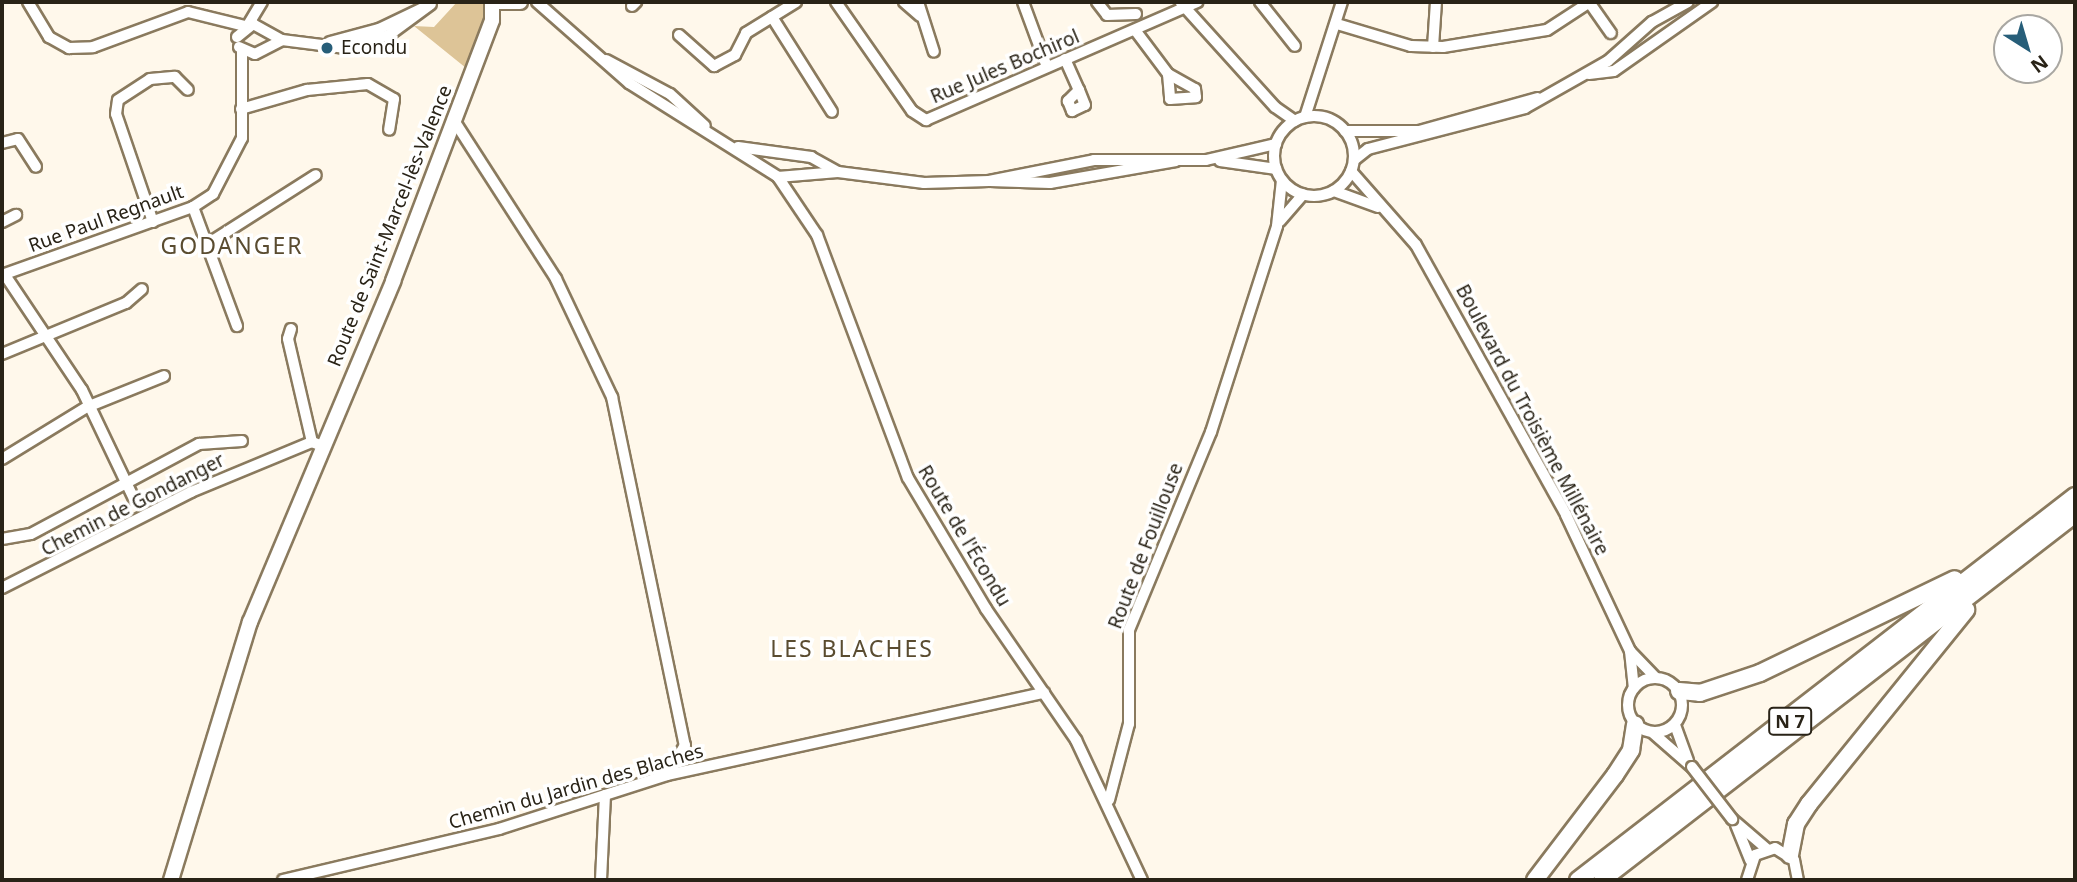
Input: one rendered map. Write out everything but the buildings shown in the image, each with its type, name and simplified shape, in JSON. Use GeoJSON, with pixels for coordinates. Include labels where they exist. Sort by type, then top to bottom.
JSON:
{"type":"FeatureCollection","features":[{"type":"Feature","properties":{"kind":"highway","name":"N 7"},"geometry":{"type":"LineString","coordinates":[[1578,880],[2075,496]]}},
{"type":"Feature","properties":{"kind":"highway","name":"N 7"},"geometry":{"type":"LineString","coordinates":[[1602,880],[2075,514]]}},
{"type":"Feature","properties":{"kind":"highway"},"geometry":{"type":"LineString","coordinates":[[1679,691],[1700,693],[1760,673],[1998,557]]}},
{"type":"Feature","properties":{"kind":"highway"},"geometry":{"type":"LineString","coordinates":[[1790,855],[1796,824],[1809,804],[1990,582]]}},
{"type":"Feature","properties":{"kind":"highway"},"geometry":{"type":"LineString","coordinates":[[1535,880],[1615,775],[1631,750],[1635,724]]}},
{"type":"Feature","properties":{"kind":"main road","name":"Route de Saint-Marcel-lès-Valence"},"geometry":{"type":"LineString","coordinates":[[170,880],[250,622],[316,444],[393,281],[492,20],[507,3]]}},
{"type":"Feature","properties":{"kind":"street"},"geometry":{"type":"LineString","coordinates":[[28,2],[49,37],[69,48],[93,47],[188,12],[264,31],[282,40],[345,48],[373,40],[432,3]]}},
{"type":"Feature","properties":{"kind":"street"},"geometry":{"type":"LineString","coordinates":[[679,35],[714,66],[735,55],[746,33],[796,2]]}},
{"type":"Feature","properties":{"kind":"street","name":"Rue Jules Bochirol"},"geometry":{"type":"LineString","coordinates":[[836,2],[912,111],[926,120],[1137,29],[1182,5],[1197,2]]}},
{"type":"Feature","properties":{"kind":"street"},"geometry":{"type":"LineString","coordinates":[[904,2],[920,16]]}},
{"type":"Feature","properties":{"kind":"street"},"geometry":{"type":"LineString","coordinates":[[918,2],[920,16],[934,52]]}},
{"type":"Feature","properties":{"kind":"street"},"geometry":{"type":"LineString","coordinates":[[1023,2],[1047,67]]}},
{"type":"Feature","properties":{"kind":"street"},"geometry":{"type":"LineString","coordinates":[[1097,2],[1107,15],[1136,14]]}},
{"type":"Feature","properties":{"kind":"street"},"geometry":{"type":"LineString","coordinates":[[1133,2],[1137,29],[1168,74]]}},
{"type":"Feature","properties":{"kind":"street"},"geometry":{"type":"LineString","coordinates":[[1260,2],[1295,46]]}},
{"type":"Feature","properties":{"kind":"street"},"geometry":{"type":"LineString","coordinates":[[1342,2],[1323,76],[1321,100],[1330,119],[1345,131],[1419,131],[1541,97]]}},
{"type":"Feature","properties":{"kind":"street"},"geometry":{"type":"LineString","coordinates":[[1433,47],[1436,2]]}},
{"type":"Feature","properties":{"kind":"street"},"geometry":{"type":"LineString","coordinates":[[1337,24],[1433,47],[1548,30],[1590,2],[1611,33]]}},
{"type":"Feature","properties":{"kind":"street"},"geometry":{"type":"LineString","coordinates":[[1334,191],[1368,149],[1482,123],[1541,97],[1579,75],[1688,2]]}},
{"type":"Feature","properties":{"kind":"street"},"geometry":{"type":"LineString","coordinates":[[1579,75],[1614,71],[1712,2]]}},
{"type":"Feature","properties":{"kind":"street"},"geometry":{"type":"LineString","coordinates":[[507,3],[539,6],[600,58],[670,94],[709,130],[738,147],[753,162],[778,177],[799,179]]}},
{"type":"Feature","properties":{"kind":"street"},"geometry":{"type":"LineString","coordinates":[[237,37],[261,5]]}},
{"type":"Feature","properties":{"kind":"street"},"geometry":{"type":"LineString","coordinates":[[259,51],[264,31],[261,5]]}},
{"type":"Feature","properties":{"kind":"street"},"geometry":{"type":"LineString","coordinates":[[1182,5],[1275,107],[1300,119],[1330,119]]}},
{"type":"Feature","properties":{"kind":"street"},"geometry":{"type":"LineString","coordinates":[[772,17],[832,112]]}},
{"type":"Feature","properties":{"kind":"street"},"geometry":{"type":"LineString","coordinates":[[229,24],[242,51],[259,51]]}},
{"type":"Feature","properties":{"kind":"street"},"geometry":{"type":"LineString","coordinates":[[243,68],[259,51],[282,40]]}},
{"type":"Feature","properties":{"kind":"street","name":"Rue Paul Regnault"},"geometry":{"type":"LineString","coordinates":[[3,275],[193,207],[213,194],[237,158],[242,51]]}},
{"type":"Feature","properties":{"kind":"street"},"geometry":{"type":"LineString","coordinates":[[1065,59],[1079,90]]}},
{"type":"Feature","properties":{"kind":"street"},"geometry":{"type":"LineString","coordinates":[[1279,175],[1276,144],[1282,133],[1300,119],[1323,76]]}},
{"type":"Feature","properties":{"kind":"street"},"geometry":{"type":"LineString","coordinates":[[153,222],[116,114],[118,100],[150,79],[175,77],[188,90]]}},
{"type":"Feature","properties":{"kind":"street"},"geometry":{"type":"LineString","coordinates":[[241,109],[307,90],[368,84],[394,99],[389,130]]}},
{"type":"Feature","properties":{"kind":"street"},"geometry":{"type":"LineString","coordinates":[[1275,107],[1282,133]]}},
{"type":"Feature","properties":{"kind":"street"},"geometry":{"type":"LineString","coordinates":[[453,119],[556,279],[612,397],[685,745],[667,775]]}},
{"type":"Feature","properties":{"kind":"street"},"geometry":{"type":"LineString","coordinates":[[1345,131],[1352,166]]}},
{"type":"Feature","properties":{"kind":"street"},"geometry":{"type":"LineString","coordinates":[[2,143],[18,139],[36,167]]}},
{"type":"Feature","properties":{"kind":"street"},"geometry":{"type":"LineString","coordinates":[[738,147],[759,150],[821,169],[924,183],[989,181],[1094,160],[1206,160],[1276,144]]}},
{"type":"Feature","properties":{"kind":"street"},"geometry":{"type":"LineString","coordinates":[[753,162],[759,150]]}},
{"type":"Feature","properties":{"kind":"street"},"geometry":{"type":"LineString","coordinates":[[1206,160],[1279,175],[1303,195],[1334,191],[1390,214]]}},
{"type":"Feature","properties":{"kind":"street","name":"Boulevard du Troisième Millénaire"},"geometry":{"type":"LineString","coordinates":[[1352,166],[1433,272],[1566,515],[1630,651],[1656,678]]}},
{"type":"Feature","properties":{"kind":"street"},"geometry":{"type":"LineString","coordinates":[[787,193],[799,179],[821,169]]}},
{"type":"Feature","properties":{"kind":"street"},"geometry":{"type":"LineString","coordinates":[[206,245],[316,175]]}},
{"type":"Feature","properties":{"kind":"street","name":"Route de Fouillouse"},"geometry":{"type":"LineString","coordinates":[[1109,805],[1110,779],[1129,724],[1129,630],[1211,432],[1276,226],[1279,175]]}},
{"type":"Feature","properties":{"kind":"street","name":"Route de l'Écondu"},"geometry":{"type":"LineString","coordinates":[[778,177],[826,254],[908,478],[1044,693],[1109,805]]}},
{"type":"Feature","properties":{"kind":"street","name":"Route de Fouillouse"},"geometry":{"type":"LineString","coordinates":[[1276,226],[1303,195]]}},
{"type":"Feature","properties":{"kind":"street"},"geometry":{"type":"LineString","coordinates":[[193,207],[236,326]]}},
{"type":"Feature","properties":{"kind":"street"},"geometry":{"type":"LineString","coordinates":[[2,222],[16,215]]}},
{"type":"Feature","properties":{"kind":"street"},"geometry":{"type":"LineString","coordinates":[[3,275],[88,407],[134,499]]}},
{"type":"Feature","properties":{"kind":"street"},"geometry":{"type":"LineString","coordinates":[[2,354],[126,303],[142,289]]}},
{"type":"Feature","properties":{"kind":"street"},"geometry":{"type":"LineString","coordinates":[[291,329],[288,339],[316,444]]}},
{"type":"Feature","properties":{"kind":"street"},"geometry":{"type":"LineString","coordinates":[[2,459],[88,407],[164,376]]}},
{"type":"Feature","properties":{"kind":"street"},"geometry":{"type":"LineString","coordinates":[[2,539],[31,534],[200,444],[242,441]]}},
{"type":"Feature","properties":{"kind":"street","name":"Chemin de Gondanger"},"geometry":{"type":"LineString","coordinates":[[2,588],[191,492],[316,444]]}},
{"type":"Feature","properties":{"kind":"street","name":"Boulevard du Troisième Millénaire"},"geometry":{"type":"LineString","coordinates":[[1630,651],[1634,688]]}},
{"type":"Feature","properties":{"kind":"street"},"geometry":{"type":"LineString","coordinates":[[1653,733],[1675,725],[1683,709],[1679,691],[1656,678],[1634,688],[1628,702],[1635,724],[1653,733],[1690,765],[1734,821],[1767,849],[1790,855],[1798,880]]}},
{"type":"Feature","properties":{"kind":"street","name":"Chemin du Jardin des Blaches"},"geometry":{"type":"LineString","coordinates":[[283,880],[462,839],[667,775],[1044,693]]}},
{"type":"Feature","properties":{"kind":"street"},"geometry":{"type":"LineString","coordinates":[[1675,725],[1690,765]]}},
{"type":"Feature","properties":{"kind":"street"},"geometry":{"type":"LineString","coordinates":[[601,880],[606,795]]}},
{"type":"Feature","properties":{"kind":"street"},"geometry":{"type":"LineString","coordinates":[[1109,805],[1142,880]]}},
{"type":"Feature","properties":{"kind":"street"},"geometry":{"type":"LineString","coordinates":[[1734,821],[1751,860],[1747,880]]}},
{"type":"Feature","properties":{"kind":"street"},"geometry":{"type":"LineString","coordinates":[[1751,860],[1767,849]]}},
{"type":"Feature","properties":{"kind":"shaded area"},"geometry":{"type":"Polygon","coordinates":[[[457,2],[484,2],[487,7],[466,68],[414,26],[434,27],[457,2]]]}},
{"type":"Feature","properties":{"kind":"place","name":"Econdu"},"geometry":{"type":"Point","coordinates":[327,48]}},
{"type":"Feature","properties":{"kind":"district","name":"GODANGER"},"geometry":{"type":"Point","coordinates":[232,245]}},
{"type":"Feature","properties":{"kind":"district","name":"LES BLACHES"},"geometry":{"type":"Point","coordinates":[852,648]}}]}
